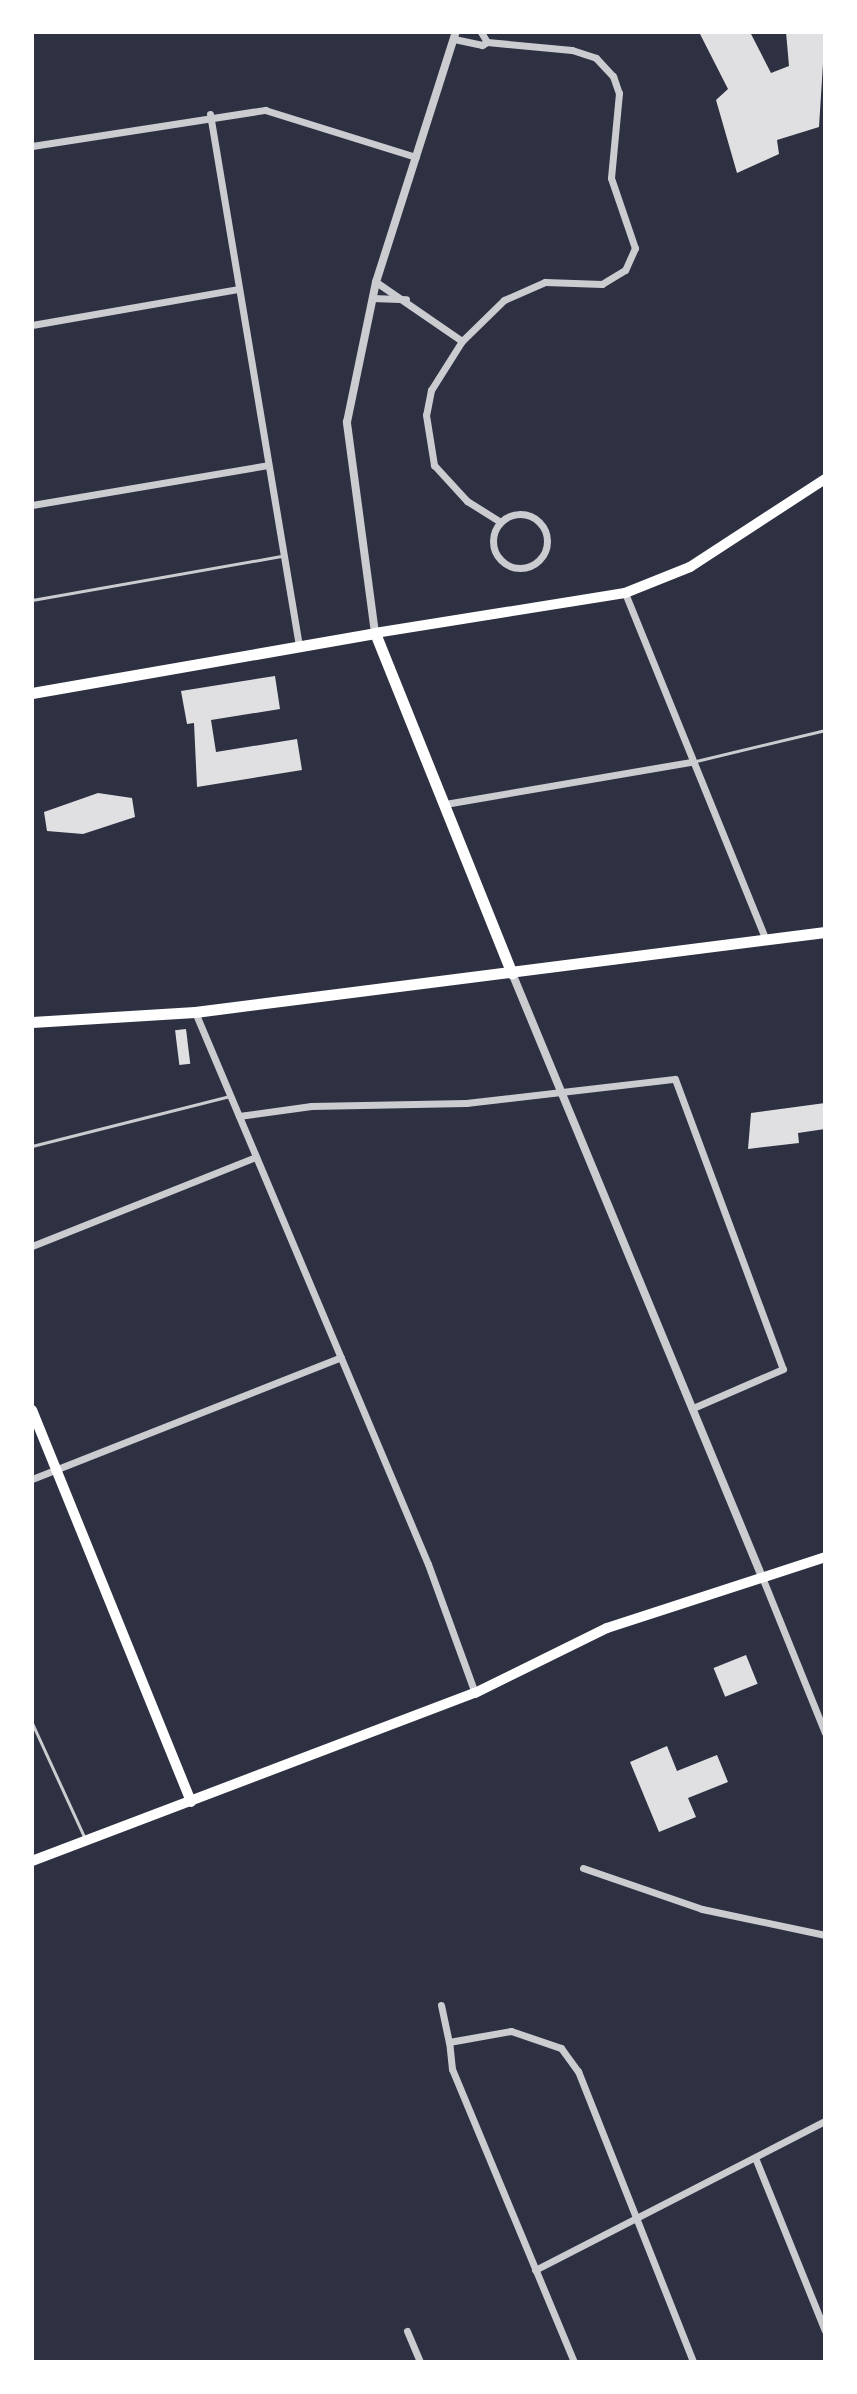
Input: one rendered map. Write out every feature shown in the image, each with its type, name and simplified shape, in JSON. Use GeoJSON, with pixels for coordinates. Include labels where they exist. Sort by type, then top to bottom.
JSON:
{"type":"FeatureCollection","features":[{"type":"Feature","properties":{"kind":"main road"},"geometry":{"type":"LineString","coordinates":[[32,693],[625,593],[690,567],[825,479]]}},
{"type":"Feature","properties":{"kind":"main road"},"geometry":{"type":"LineString","coordinates":[[375,633],[512,973]]}},
{"type":"Feature","properties":{"kind":"main road"},"geometry":{"type":"LineString","coordinates":[[32,1022],[195,1012],[825,932]]}},
{"type":"Feature","properties":{"kind":"main road"},"geometry":{"type":"LineString","coordinates":[[32,1410],[191,1802]]}},
{"type":"Feature","properties":{"kind":"main road"},"geometry":{"type":"LineString","coordinates":[[32,1861],[475,1693],[607,1628],[825,1557]]}},
{"type":"Feature","properties":{"kind":"street"},"geometry":{"type":"LineString","coordinates":[[481,32],[487,42]]}},
{"type":"Feature","properties":{"kind":"street"},"geometry":{"type":"LineString","coordinates":[[375,633],[347,422],[376,282],[455,36],[572,50],[596,58],[613,76],[619,93],[611,178],[635,248],[614,280],[524,287],[462,341],[431,390],[429,450],[449,484],[500,522]]}},
{"type":"Feature","properties":{"kind":"street"},"geometry":{"type":"LineString","coordinates":[[32,146],[210,114],[265,110],[416,157]]}},
{"type":"Feature","properties":{"kind":"street"},"geometry":{"type":"LineString","coordinates":[[210,114],[299,646]]}},
{"type":"Feature","properties":{"kind":"street"},"geometry":{"type":"LineString","coordinates":[[376,282],[406,299],[462,341]]}},
{"type":"Feature","properties":{"kind":"street"},"geometry":{"type":"LineString","coordinates":[[32,325],[239,289]]}},
{"type":"Feature","properties":{"kind":"street"},"geometry":{"type":"LineString","coordinates":[[372,298],[406,299]]}},
{"type":"Feature","properties":{"kind":"street"},"geometry":{"type":"LineString","coordinates":[[32,505],[268,465]]}},
{"type":"Feature","properties":{"kind":"street"},"geometry":{"type":"LineString","coordinates":[[524,514],[539,522],[546,537],[537,561],[521,568],[503,563],[492,538],[500,522],[524,514]]}},
{"type":"Feature","properties":{"kind":"street"},"geometry":{"type":"LineString","coordinates":[[625,593],[691,762],[766,940]]}},
{"type":"Feature","properties":{"kind":"street"},"geometry":{"type":"LineString","coordinates":[[445,804],[691,762]]}},
{"type":"Feature","properties":{"kind":"street"},"geometry":{"type":"LineString","coordinates":[[512,973],[825,1733]]}},
{"type":"Feature","properties":{"kind":"street"},"geometry":{"type":"LineString","coordinates":[[195,1012],[341,1357],[475,1693]]}},
{"type":"Feature","properties":{"kind":"street"},"geometry":{"type":"LineString","coordinates":[[239,1116],[562,1094],[675,1079],[783,1369],[693,1408]]}},
{"type":"Feature","properties":{"kind":"street"},"geometry":{"type":"LineString","coordinates":[[32,1246],[256,1157]]}},
{"type":"Feature","properties":{"kind":"street"},"geometry":{"type":"LineString","coordinates":[[32,1479],[341,1357]]}},
{"type":"Feature","properties":{"kind":"street"},"geometry":{"type":"LineString","coordinates":[[583,1868],[715,1912],[825,1935]]}},
{"type":"Feature","properties":{"kind":"street"},"geometry":{"type":"LineString","coordinates":[[441,2005],[452,2069],[574,2362]]}},
{"type":"Feature","properties":{"kind":"street"},"geometry":{"type":"LineString","coordinates":[[449,2042],[511,2031],[561,2048],[578,2071],[693,2362]]}},
{"type":"Feature","properties":{"kind":"street"},"geometry":{"type":"LineString","coordinates":[[535,2270],[634,2215],[756,2160],[825,2121]]}},
{"type":"Feature","properties":{"kind":"street"},"geometry":{"type":"LineString","coordinates":[[756,2160],[825,2331]]}},
{"type":"Feature","properties":{"kind":"street"},"geometry":{"type":"LineString","coordinates":[[407,2331],[420,2362]]}},
{"type":"Feature","properties":{"kind":"lane"},"geometry":{"type":"LineString","coordinates":[[32,600],[284,556]]}},
{"type":"Feature","properties":{"kind":"lane"},"geometry":{"type":"LineString","coordinates":[[691,762],[825,730]]}},
{"type":"Feature","properties":{"kind":"lane"},"geometry":{"type":"LineString","coordinates":[[32,1146],[230,1096]]}},
{"type":"Feature","properties":{"kind":"lane"},"geometry":{"type":"LineString","coordinates":[[32,1723],[86,1841]]}},
{"type":"Feature","properties":{"kind":"building"},"geometry":{"type":"Polygon","coordinates":[[[699,32],[750,32],[771,73],[789,66],[786,32],[825,32],[819,127],[777,140],[779,154],[737,173],[716,100],[728,89],[699,32]]]}},
{"type":"Feature","properties":{"kind":"building"},"geometry":{"type":"Polygon","coordinates":[[[275,676],[280,709],[211,720],[216,752],[297,739],[302,770],[197,787],[194,723],[187,724],[181,691],[275,676]]]}},
{"type":"Feature","properties":{"kind":"building"},"geometry":{"type":"Polygon","coordinates":[[[98,793],[132,798],[135,817],[83,834],[47,831],[44,812],[98,793]]]}},
{"type":"Feature","properties":{"kind":"building"},"geometry":{"type":"Polygon","coordinates":[[[186,1029],[190,1064],[179,1065],[175,1030],[186,1029]]]}},
{"type":"Feature","properties":{"kind":"building"},"geometry":{"type":"Polygon","coordinates":[[[825,1103],[825,1129],[798,1133],[799,1143],[748,1149],[751,1113],[825,1103]]]}},
{"type":"Feature","properties":{"kind":"building"},"geometry":{"type":"Polygon","coordinates":[[[746,1655],[758,1684],[725,1697],[714,1668],[746,1655]]]}},
{"type":"Feature","properties":{"kind":"building"},"geometry":{"type":"Polygon","coordinates":[[[667,1746],[677,1771],[717,1755],[728,1782],[688,1798],[696,1817],[659,1832],[630,1762],[667,1746]]]}}]}
